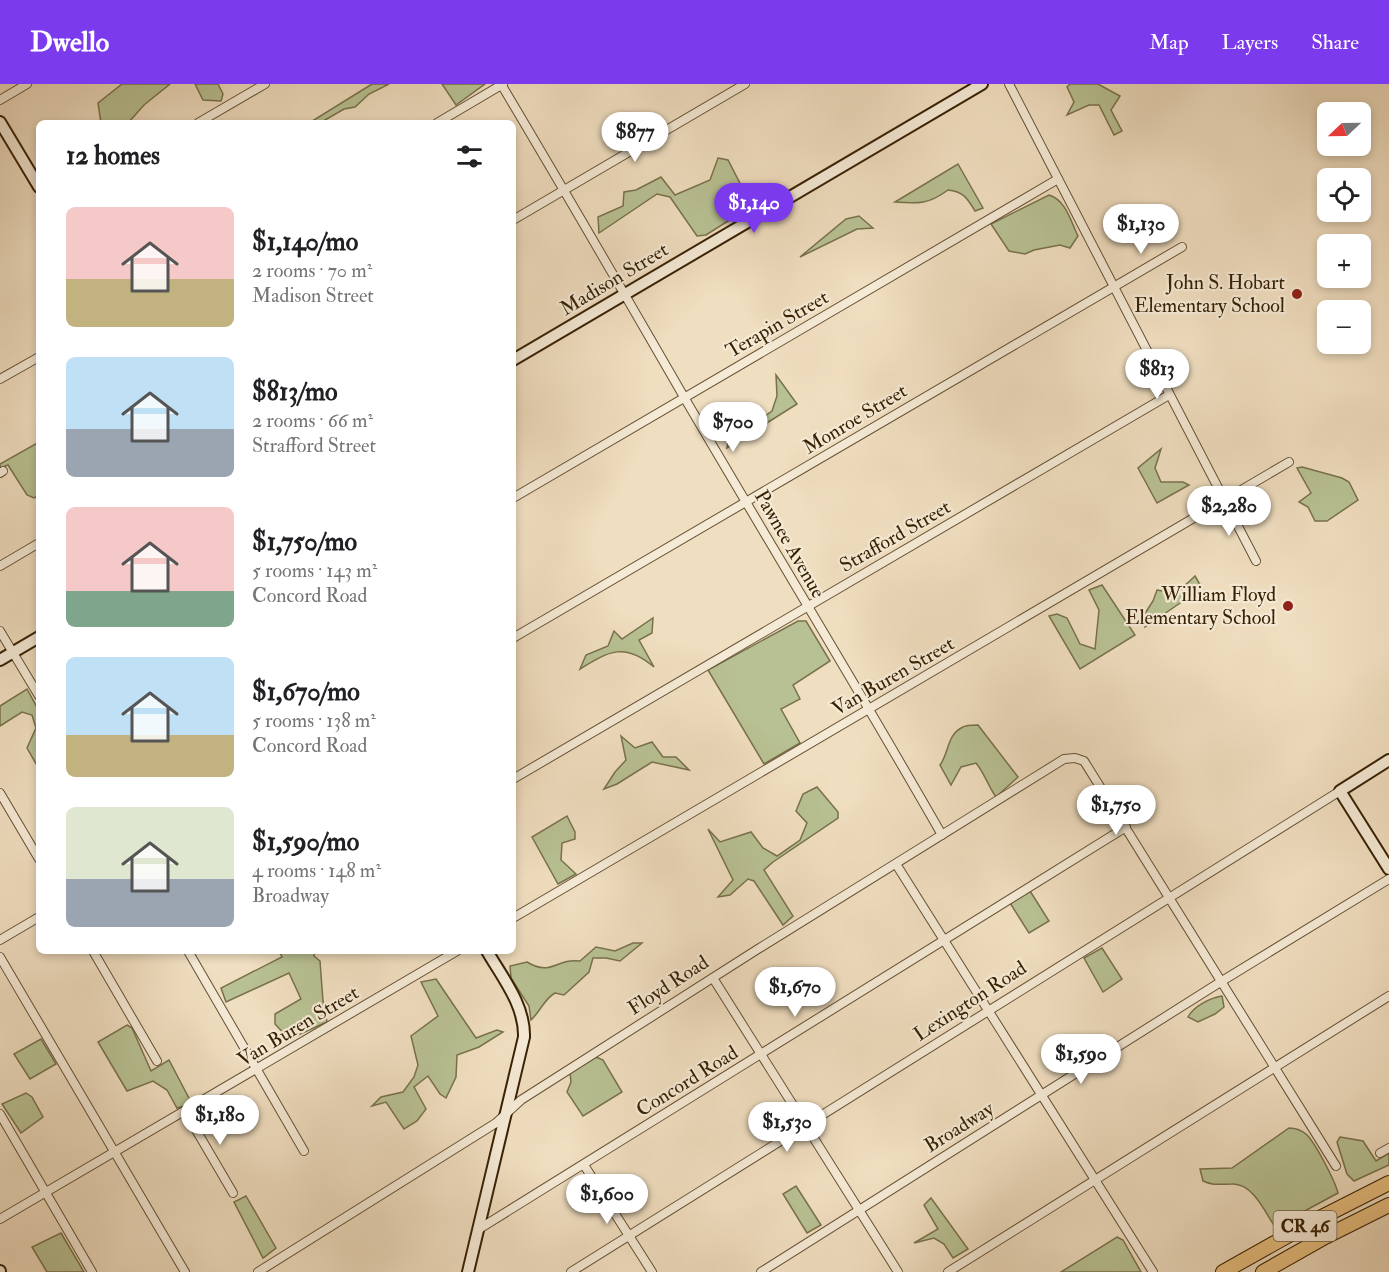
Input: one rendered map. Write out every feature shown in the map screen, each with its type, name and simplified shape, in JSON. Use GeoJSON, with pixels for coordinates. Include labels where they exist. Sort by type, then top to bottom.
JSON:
{"type":"FeatureCollection","features":[{"type":"Feature","properties":{"kind":"highway","name":"CR 46"},"geometry":{"type":"LineString","coordinates":[[1223,1272],[1299,1229],[1389,1183]]}},
{"type":"Feature","properties":{"kind":"highway","name":"CR 46"},"geometry":{"type":"LineString","coordinates":[[1263,1272],[1278,1268],[1389,1205]]}},
{"type":"Feature","properties":{"kind":"street"},"geometry":{"type":"LineString","coordinates":[[0,100],[27,84]]}},
{"type":"Feature","properties":{"kind":"street"},"geometry":{"type":"LineString","coordinates":[[203,120],[265,84]]}},
{"type":"Feature","properties":{"kind":"street"},"geometry":{"type":"LineString","coordinates":[[442,120],[502,84]]}},
{"type":"Feature","properties":{"kind":"street","name":"Pawnee Avenue"},"geometry":{"type":"LineString","coordinates":[[502,84],[942,835]]}},
{"type":"Feature","properties":{"kind":"street"},"geometry":{"type":"LineString","coordinates":[[516,218],[745,84]]}},
{"type":"Feature","properties":{"kind":"street","name":"Madison Street"},"geometry":{"type":"LineString","coordinates":[[516,358],[982,84]]}},
{"type":"Feature","properties":{"kind":"street"},"geometry":{"type":"LineString","coordinates":[[1009,84],[1256,561]]}},
{"type":"Feature","properties":{"kind":"street"},"geometry":{"type":"LineString","coordinates":[[0,122],[36,182]]}},
{"type":"Feature","properties":{"kind":"street","name":"Terapin Street"},"geometry":{"type":"LineString","coordinates":[[516,496],[1058,178]]}},
{"type":"Feature","properties":{"kind":"street","name":"Monroe Street"},"geometry":{"type":"LineString","coordinates":[[516,636],[1182,246]]}},
{"type":"Feature","properties":{"kind":"street"},"geometry":{"type":"LineString","coordinates":[[0,379],[36,359]]}},
{"type":"Feature","properties":{"kind":"street","name":"Strafford Street"},"geometry":{"type":"LineString","coordinates":[[516,777],[1169,395]]}},
{"type":"Feature","properties":{"kind":"street","name":"Van Buren Street"},"geometry":{"type":"LineString","coordinates":[[516,916],[1289,462]]}},
{"type":"Feature","properties":{"kind":"street"},"geometry":{"type":"LineString","coordinates":[[0,566],[36,545]]}},
{"type":"Feature","properties":{"kind":"street"},"geometry":{"type":"LineString","coordinates":[[0,631],[36,691]]}},
{"type":"Feature","properties":{"kind":"street"},"geometry":{"type":"LineString","coordinates":[[0,660],[36,639]]}},
{"type":"Feature","properties":{"kind":"street","name":"Floyd Road"},"geometry":{"type":"LineString","coordinates":[[258,1272],[496,1123],[521,1100],[1064,759],[1075,758],[1084,761],[1126,827]]}},
{"type":"Feature","properties":{"kind":"street","name":"Lexington Road"},"geometry":{"type":"LineString","coordinates":[[571,1272],[1389,760]]}},
{"type":"Feature","properties":{"kind":"street"},"geometry":{"type":"LineString","coordinates":[[1340,791],[1389,869]]}},
{"type":"Feature","properties":{"kind":"street"},"geometry":{"type":"LineString","coordinates":[[0,792],[36,854]]}},
{"type":"Feature","properties":{"kind":"street"},"geometry":{"type":"LineString","coordinates":[[1126,827],[1336,1166]]}},
{"type":"Feature","properties":{"kind":"street","name":"Concord Road"},"geometry":{"type":"LineString","coordinates":[[478,1229],[1126,827]]}},
{"type":"Feature","properties":{"kind":"street"},"geometry":{"type":"LineString","coordinates":[[896,864],[1153,1272]]}},
{"type":"Feature","properties":{"kind":"street","name":"Broadway"},"geometry":{"type":"LineString","coordinates":[[761,1272],[1222,981],[1389,879]]}},
{"type":"Feature","properties":{"kind":"street"},"geometry":{"type":"LineString","coordinates":[[0,940],[36,919]]}},
{"type":"Feature","properties":{"kind":"street"},"geometry":{"type":"LineString","coordinates":[[95,954],[157,1061]]}},
{"type":"Feature","properties":{"kind":"street"},"geometry":{"type":"LineString","coordinates":[[190,954],[304,1151]]}},
{"type":"Feature","properties":{"kind":"street","name":"Van Buren Street"},"geometry":{"type":"LineString","coordinates":[[0,1219],[451,954]]}},
{"type":"Feature","properties":{"kind":"street"},"geometry":{"type":"LineString","coordinates":[[468,1272],[523,1043],[524,1025],[518,1004],[489,954]]}},
{"type":"Feature","properties":{"kind":"street"},"geometry":{"type":"LineString","coordinates":[[0,957],[185,1272]]}},
{"type":"Feature","properties":{"kind":"street"},"geometry":{"type":"LineString","coordinates":[[713,978],[898,1272]]}},
{"type":"Feature","properties":{"kind":"street"},"geometry":{"type":"LineString","coordinates":[[948,1272],[1389,996]]}},
{"type":"Feature","properties":{"kind":"street"},"geometry":{"type":"LineString","coordinates":[[185,1111],[233,1193]]}},
{"type":"Feature","properties":{"kind":"street"},"geometry":{"type":"LineString","coordinates":[[0,1114],[92,1272]]}},
{"type":"Feature","properties":{"kind":"street"},"geometry":{"type":"LineString","coordinates":[[1380,1153],[1389,1148]]}},
{"type":"Feature","properties":{"kind":"street"},"geometry":{"type":"LineString","coordinates":[[584,1165],[652,1272]]}},
{"type":"Feature","properties":{"kind":"green space"},"geometry":{"type":"Polygon","coordinates":[[[122,84],[170,84],[144,105],[131,120],[101,120],[98,103],[122,84]]]}},
{"type":"Feature","properties":{"kind":"green space"},"geometry":{"type":"Polygon","coordinates":[[[195,84],[218,84],[223,94],[221,101],[203,100],[195,84]]]}},
{"type":"Feature","properties":{"kind":"green space"},"geometry":{"type":"Polygon","coordinates":[[[372,84],[389,84],[369,94],[355,107],[344,109],[325,120],[314,120],[372,84]]]}},
{"type":"Feature","properties":{"kind":"green space"},"geometry":{"type":"Polygon","coordinates":[[[442,84],[485,84],[456,105],[442,84]]]}},
{"type":"Feature","properties":{"kind":"green space"},"geometry":{"type":"Polygon","coordinates":[[[1070,84],[1098,84],[1120,96],[1111,110],[1122,131],[1114,135],[1099,105],[1089,105],[1067,115],[1074,102],[1067,87],[1070,84]]]}},
{"type":"Feature","properties":{"kind":"green space"},"geometry":{"type":"Polygon","coordinates":[[[718,158],[728,160],[748,199],[747,209],[706,235],[697,236],[670,197],[657,194],[599,233],[598,217],[623,206],[624,192],[636,190],[661,177],[675,195],[710,180],[718,158]]]}},
{"type":"Feature","properties":{"kind":"green space"},"geometry":{"type":"Polygon","coordinates":[[[958,164],[983,208],[975,211],[964,196],[948,190],[923,202],[895,202],[958,164]]]}},
{"type":"Feature","properties":{"kind":"green space"},"geometry":{"type":"Polygon","coordinates":[[[1049,195],[1064,206],[1078,236],[1070,248],[1060,245],[1025,254],[1009,251],[991,224],[1049,195]]]}},
{"type":"Feature","properties":{"kind":"green space"},"geometry":{"type":"Polygon","coordinates":[[[859,216],[873,228],[857,229],[800,257],[846,219],[859,216]]]}},
{"type":"Feature","properties":{"kind":"green space"},"geometry":{"type":"Polygon","coordinates":[[[776,375],[797,404],[727,448],[728,442],[772,411],[777,396],[776,375]]]}},
{"type":"Feature","properties":{"kind":"green space"},"geometry":{"type":"Polygon","coordinates":[[[36,444],[36,497],[27,495],[8,465],[0,468],[0,464],[36,444]]]}},
{"type":"Feature","properties":{"kind":"green space"},"geometry":{"type":"Polygon","coordinates":[[[1161,449],[1155,468],[1161,482],[1183,482],[1189,485],[1157,503],[1138,468],[1161,449]]]}},
{"type":"Feature","properties":{"kind":"green space"},"geometry":{"type":"Polygon","coordinates":[[[1302,467],[1349,482],[1358,500],[1327,521],[1315,521],[1308,507],[1299,502],[1311,493],[1297,468],[1302,467]]]}},
{"type":"Feature","properties":{"kind":"green space"},"geometry":{"type":"Polygon","coordinates":[[[1195,576],[1202,588],[1145,627],[1144,615],[1157,590],[1178,589],[1195,576]]]}},
{"type":"Feature","properties":{"kind":"green space"},"geometry":{"type":"Polygon","coordinates":[[[1102,585],[1135,635],[1080,669],[1049,616],[1057,614],[1067,618],[1080,644],[1095,649],[1099,610],[1089,590],[1102,585]]]}},
{"type":"Feature","properties":{"kind":"green space"},"geometry":{"type":"Polygon","coordinates":[[[653,618],[652,633],[639,640],[654,667],[634,654],[617,652],[580,669],[586,655],[608,646],[614,631],[622,639],[653,618]]]}},
{"type":"Feature","properties":{"kind":"green space"},"geometry":{"type":"Polygon","coordinates":[[[798,621],[806,621],[830,661],[793,685],[800,699],[781,709],[800,743],[764,764],[708,670],[798,621]]]}},
{"type":"Feature","properties":{"kind":"green space"},"geometry":{"type":"Polygon","coordinates":[[[27,689],[36,706],[36,728],[32,715],[22,712],[0,726],[0,706],[27,689]]]}},
{"type":"Feature","properties":{"kind":"green space"},"geometry":{"type":"Polygon","coordinates":[[[978,725],[1018,777],[996,797],[976,763],[961,767],[951,785],[940,765],[954,734],[964,726],[978,725]]]}},
{"type":"Feature","properties":{"kind":"green space"},"geometry":{"type":"Polygon","coordinates":[[[36,728],[36,764],[27,748],[36,728]]]}},
{"type":"Feature","properties":{"kind":"green space"},"geometry":{"type":"Polygon","coordinates":[[[621,736],[635,748],[652,742],[663,757],[676,757],[689,770],[652,762],[617,784],[604,789],[626,760],[621,736]]]}},
{"type":"Feature","properties":{"kind":"green space"},"geometry":{"type":"Polygon","coordinates":[[[817,787],[838,812],[838,818],[764,870],[793,916],[783,925],[754,881],[748,879],[730,895],[718,897],[733,880],[708,829],[720,842],[751,832],[763,848],[777,856],[800,840],[807,823],[796,811],[803,794],[817,787]]]}},
{"type":"Feature","properties":{"kind":"green space"},"geometry":{"type":"Polygon","coordinates":[[[567,816],[575,832],[575,839],[562,843],[561,860],[576,874],[558,884],[532,837],[567,816]]]}},
{"type":"Feature","properties":{"kind":"green space"},"geometry":{"type":"Polygon","coordinates":[[[1030,891],[1049,921],[1029,933],[1010,903],[1030,891]]]}},
{"type":"Feature","properties":{"kind":"green space"},"geometry":{"type":"Polygon","coordinates":[[[633,943],[642,943],[620,961],[593,958],[589,972],[564,995],[555,993],[551,996],[531,1020],[529,1006],[511,978],[510,966],[527,962],[542,968],[548,967],[580,961],[596,947],[615,951],[633,943]]]}},
{"type":"Feature","properties":{"kind":"green space"},"geometry":{"type":"Polygon","coordinates":[[[1102,948],[1122,979],[1103,992],[1084,958],[1102,948]]]}},
{"type":"Feature","properties":{"kind":"green space"},"geometry":{"type":"Polygon","coordinates":[[[280,954],[314,954],[320,961],[327,1022],[289,1039],[275,1024],[275,1014],[301,999],[289,973],[226,1002],[221,988],[282,957],[280,954]]]}},
{"type":"Feature","properties":{"kind":"green space"},"geometry":{"type":"Polygon","coordinates":[[[436,979],[476,1038],[497,1030],[503,1032],[479,1047],[457,1055],[456,1077],[446,1098],[440,1094],[428,1076],[414,1087],[426,1109],[417,1121],[404,1129],[386,1102],[372,1106],[381,1097],[403,1092],[414,1077],[418,1065],[411,1036],[438,1016],[421,982],[436,979]]]}},
{"type":"Feature","properties":{"kind":"green space"},"geometry":{"type":"Polygon","coordinates":[[[1222,996],[1224,1007],[1215,1014],[1198,1022],[1188,1017],[1203,1003],[1222,996]]]}},
{"type":"Feature","properties":{"kind":"green space"},"geometry":{"type":"Polygon","coordinates":[[[127,1025],[132,1028],[151,1071],[169,1060],[192,1104],[177,1108],[167,1090],[153,1081],[127,1091],[98,1042],[127,1025]]]}},
{"type":"Feature","properties":{"kind":"green space"},"geometry":{"type":"Polygon","coordinates":[[[41,1039],[56,1064],[30,1079],[14,1054],[41,1039]]]}},
{"type":"Feature","properties":{"kind":"green space"},"geometry":{"type":"Polygon","coordinates":[[[596,1057],[603,1060],[622,1092],[583,1116],[567,1092],[571,1082],[570,1073],[596,1057]]]}},
{"type":"Feature","properties":{"kind":"green space"},"geometry":{"type":"Polygon","coordinates":[[[26,1093],[32,1097],[43,1117],[21,1133],[2,1104],[26,1093]]]}},
{"type":"Feature","properties":{"kind":"green space"},"geometry":{"type":"Polygon","coordinates":[[[1289,1128],[1300,1130],[1310,1138],[1338,1193],[1275,1227],[1258,1200],[1246,1188],[1239,1185],[1203,1181],[1200,1169],[1232,1168],[1289,1128]]]}},
{"type":"Feature","properties":{"kind":"green space"},"geometry":{"type":"Polygon","coordinates":[[[1340,1137],[1363,1141],[1376,1161],[1389,1153],[1389,1165],[1354,1181],[1347,1174],[1337,1142],[1340,1137]]]}},
{"type":"Feature","properties":{"kind":"green space"},"geometry":{"type":"Polygon","coordinates":[[[796,1186],[821,1225],[807,1233],[783,1194],[796,1186]]]}},
{"type":"Feature","properties":{"kind":"green space"},"geometry":{"type":"Polygon","coordinates":[[[246,1196],[276,1248],[263,1258],[234,1202],[246,1196]]]}},
{"type":"Feature","properties":{"kind":"green space"},"geometry":{"type":"Polygon","coordinates":[[[931,1198],[968,1249],[953,1258],[944,1244],[934,1238],[914,1243],[938,1229],[924,1205],[931,1198]]]}},
{"type":"Feature","properties":{"kind":"green space"},"geometry":{"type":"Polygon","coordinates":[[[61,1233],[84,1272],[47,1272],[32,1247],[61,1233]]]}},
{"type":"Feature","properties":{"kind":"green space"},"geometry":{"type":"Polygon","coordinates":[[[1117,1237],[1123,1240],[1141,1272],[1061,1272],[1117,1237]]]}},
{"type":"Feature","properties":{"kind":"place","name":"John S. Hobart Elementary School"},"geometry":{"type":"Point","coordinates":[1297,294]}},
{"type":"Feature","properties":{"kind":"place","name":"William Floyd Elementary School"},"geometry":{"type":"Point","coordinates":[1288,606]}}]}
